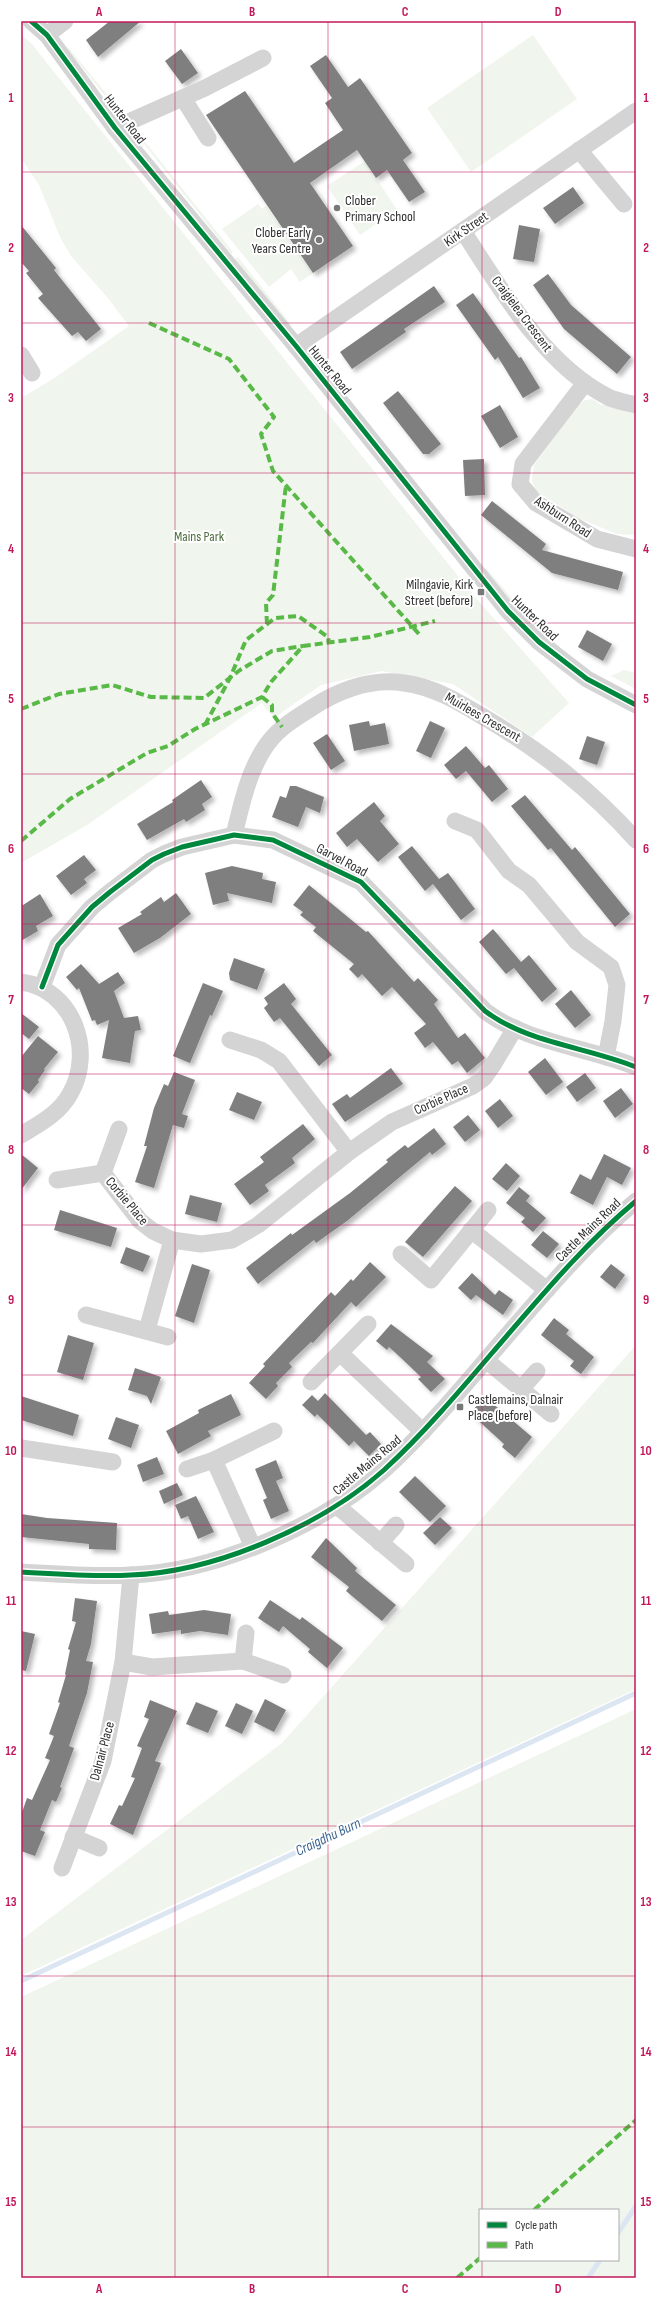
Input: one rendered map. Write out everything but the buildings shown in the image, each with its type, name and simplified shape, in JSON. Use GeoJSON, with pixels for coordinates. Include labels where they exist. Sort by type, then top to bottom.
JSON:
{"type":"FeatureCollection","features":[{"type":"Feature","properties":{"kind":"street","name":"Hunter Road"},"geometry":{"type":"LineString","coordinates":[[31,21],[47,35],[115,128],[296,346],[508,610],[540,642],[586,679],[636,705]]}},
{"type":"Feature","properties":{"kind":"street"},"geometry":{"type":"LineString","coordinates":[[47,35],[65,21]]}},
{"type":"Feature","properties":{"kind":"street"},"geometry":{"type":"LineString","coordinates":[[115,128],[182,98],[263,58]]}},
{"type":"Feature","properties":{"kind":"street"},"geometry":{"type":"LineString","coordinates":[[182,98],[208,138]]}},
{"type":"Feature","properties":{"kind":"street","name":"Kirk Street"},"geometry":{"type":"LineString","coordinates":[[296,346],[636,111]]}},
{"type":"Feature","properties":{"kind":"street"},"geometry":{"type":"LineString","coordinates":[[579,150],[624,204]]}},
{"type":"Feature","properties":{"kind":"street","name":"Craigielea Crescent"},"geometry":{"type":"LineString","coordinates":[[463,231],[522,318],[559,361],[585,383],[611,398],[636,405]]}},
{"type":"Feature","properties":{"kind":"street"},"geometry":{"type":"LineString","coordinates":[[21,355],[32,373]]}},
{"type":"Feature","properties":{"kind":"street","name":"Ashburn Road"},"geometry":{"type":"LineString","coordinates":[[585,383],[523,464],[520,484],[536,503],[597,539],[636,549]]}},
{"type":"Feature","properties":{"kind":"street","name":"Muirlees Crescent"},"geometry":{"type":"LineString","coordinates":[[234,835],[252,771],[270,739],[282,727],[332,694],[355,686],[404,683],[449,696],[530,744],[608,809],[636,840]]}},
{"type":"Feature","properties":{"kind":"street"},"geometry":{"type":"LineString","coordinates":[[455,822],[477,830],[509,871],[529,885],[577,942],[611,967],[617,985],[606,1056]]}},
{"type":"Feature","properties":{"kind":"street","name":"Garvel Road"},"geometry":{"type":"LineString","coordinates":[[42,987],[58,945],[92,907],[152,860],[182,847],[234,835],[273,840],[361,882],[485,1010],[514,1028],[606,1056],[636,1067]]}},
{"type":"Feature","properties":{"kind":"street"},"geometry":{"type":"LineString","coordinates":[[21,982],[42,987],[54,996],[75,1024],[80,1039],[81,1055],[77,1079],[70,1095],[46,1120],[21,1135]]}},
{"type":"Feature","properties":{"kind":"street","name":"Corbie Place"},"geometry":{"type":"LineString","coordinates":[[103,1173],[140,1221],[153,1231],[172,1240],[200,1244],[232,1240],[258,1225],[349,1152],[392,1122],[473,1086],[484,1078],[514,1028]]}},
{"type":"Feature","properties":{"kind":"street"},"geometry":{"type":"LineString","coordinates":[[230,1040],[261,1050],[279,1061],[349,1152]]}},
{"type":"Feature","properties":{"kind":"street","name":"Corbie Place"},"geometry":{"type":"LineString","coordinates":[[103,1173],[119,1129]]}},
{"type":"Feature","properties":{"kind":"street","name":"Corbie Place"},"geometry":{"type":"LineString","coordinates":[[57,1180],[103,1173]]}},
{"type":"Feature","properties":{"kind":"street","name":"Castle Mains Road"},"geometry":{"type":"LineString","coordinates":[[21,1572],[131,1575],[197,1565],[253,1547],[288,1532],[337,1506],[382,1471],[423,1432],[566,1268],[634,1206]]}},
{"type":"Feature","properties":{"kind":"street"},"geometry":{"type":"LineString","coordinates":[[401,1254],[431,1280],[488,1210]]}},
{"type":"Feature","properties":{"kind":"street"},"geometry":{"type":"LineString","coordinates":[[471,1230],[547,1290]]}},
{"type":"Feature","properties":{"kind":"street"},"geometry":{"type":"LineString","coordinates":[[146,1330],[172,1240]]}},
{"type":"Feature","properties":{"kind":"street"},"geometry":{"type":"LineString","coordinates":[[86,1315],[168,1337]]}},
{"type":"Feature","properties":{"kind":"street"},"geometry":{"type":"LineString","coordinates":[[311,1382],[368,1324]]}},
{"type":"Feature","properties":{"kind":"street","name":"Castle Mains Road"},"geometry":{"type":"LineString","coordinates":[[340,1353],[423,1432]]}},
{"type":"Feature","properties":{"kind":"street"},"geometry":{"type":"LineString","coordinates":[[486,1360],[551,1414]]}},
{"type":"Feature","properties":{"kind":"street"},"geometry":{"type":"LineString","coordinates":[[521,1389],[537,1371]]}},
{"type":"Feature","properties":{"kind":"street"},"geometry":{"type":"LineString","coordinates":[[187,1469],[214,1460],[274,1431]]}},
{"type":"Feature","properties":{"kind":"street"},"geometry":{"type":"LineString","coordinates":[[21,1448],[113,1462]]}},
{"type":"Feature","properties":{"kind":"street"},"geometry":{"type":"LineString","coordinates":[[214,1460],[253,1547]]}},
{"type":"Feature","properties":{"kind":"street","name":"Castle Mains Road"},"geometry":{"type":"LineString","coordinates":[[337,1506],[380,1544],[406,1564]]}},
{"type":"Feature","properties":{"kind":"street"},"geometry":{"type":"LineString","coordinates":[[380,1544],[396,1525]]}},
{"type":"Feature","properties":{"kind":"street","name":"Dalnair Place"},"geometry":{"type":"LineString","coordinates":[[62,1868],[102,1761],[122,1662],[131,1575]]}},
{"type":"Feature","properties":{"kind":"street"},"geometry":{"type":"LineString","coordinates":[[243,1661],[246,1634]]}},
{"type":"Feature","properties":{"kind":"street"},"geometry":{"type":"LineString","coordinates":[[122,1662],[152,1667],[243,1661],[282,1675]]}},
{"type":"Feature","properties":{"kind":"street"},"geometry":{"type":"LineString","coordinates":[[74,1837],[99,1848]]}},
{"type":"Feature","properties":{"kind":"green space","name":"Mains Park"},"geometry":{"type":"Polygon","coordinates":[[[21,35],[31,43],[474,596],[569,703],[532,737],[453,684],[382,671],[321,685],[274,718],[262,703],[87,825],[21,863],[21,398],[53,379],[129,326],[107,297],[71,256],[60,237],[39,185],[21,158],[21,35]]]}},
{"type":"Feature","properties":{"kind":"green space"},"geometry":{"type":"Polygon","coordinates":[[[533,35],[577,99],[471,172],[427,108],[533,35]]]}},
{"type":"Feature","properties":{"kind":"green space"},"geometry":{"type":"Polygon","coordinates":[[[67,46],[123,114],[121,116],[69,51],[67,46]]]}},
{"type":"Feature","properties":{"kind":"green space"},"geometry":{"type":"Polygon","coordinates":[[[138,133],[233,252],[231,254],[137,135],[138,133]]]}},
{"type":"Feature","properties":{"kind":"green space"},"geometry":{"type":"Polygon","coordinates":[[[365,161],[397,210],[360,235],[327,186],[365,161]]]}},
{"type":"Feature","properties":{"kind":"green space"},"geometry":{"type":"Polygon","coordinates":[[[258,204],[262,209],[266,206],[277,222],[279,220],[287,232],[285,234],[313,273],[300,282],[291,269],[269,287],[222,229],[258,204]]]}},
{"type":"Feature","properties":{"kind":"green space"},"geometry":{"type":"Polygon","coordinates":[[[238,257],[293,327],[283,320],[235,259],[238,257]]]}},
{"type":"Feature","properties":{"kind":"green space"},"geometry":{"type":"Polygon","coordinates":[[[593,399],[601,405],[606,404],[636,412],[636,535],[617,534],[578,518],[536,491],[532,481],[534,465],[577,406],[585,400],[593,399]]]}},
{"type":"Feature","properties":{"kind":"green space"},"geometry":{"type":"Polygon","coordinates":[[[486,568],[522,610],[560,647],[558,649],[520,613],[483,569],[486,568]]]}},
{"type":"Feature","properties":{"kind":"green space"},"geometry":{"type":"Polygon","coordinates":[[[624,670],[636,673],[636,689],[611,676],[624,670]]]}},
{"type":"Feature","properties":{"kind":"green space"},"geometry":{"type":"Polygon","coordinates":[[[636,1345],[636,1689],[21,1976],[21,1940],[282,1743],[636,1345]]]}},
{"type":"Feature","properties":{"kind":"green space"},"geometry":{"type":"Polygon","coordinates":[[[636,1709],[636,2278],[21,2278],[21,1997],[636,1709]]]}},
{"type":"Feature","properties":{"kind":"waterway","name":"Craigdhu Burn"},"geometry":{"type":"LineString","coordinates":[[21,1981],[636,1693]]}},
{"type":"Feature","properties":{"kind":"waterway"},"geometry":{"type":"LineString","coordinates":[[619,2232],[636,2206]]}},
{"type":"Feature","properties":{"kind":"waterway"},"geometry":{"type":"LineString","coordinates":[[588,2278],[599,2261]]}},
{"type":"Feature","properties":{"kind":"marked path"},"geometry":{"type":"LineString","coordinates":[[149,323],[229,359],[274,417],[261,434],[273,471],[419,634]]}},
{"type":"Feature","properties":{"kind":"marked path"},"geometry":{"type":"LineString","coordinates":[[267,624],[266,603],[273,595],[286,485]]}},
{"type":"Feature","properties":{"kind":"marked path"},"geometry":{"type":"LineString","coordinates":[[205,725],[230,678],[246,640],[275,618],[298,616],[328,637],[329,643]]}},
{"type":"Feature","properties":{"kind":"marked path"},"geometry":{"type":"LineString","coordinates":[[21,841],[70,799],[147,753],[168,746],[195,729],[262,697],[271,682],[303,646],[370,637],[435,621]]}},
{"type":"Feature","properties":{"kind":"marked path"},"geometry":{"type":"LineString","coordinates":[[21,709],[59,694],[112,685],[151,697],[204,698],[240,670],[272,651],[303,646]]}},
{"type":"Feature","properties":{"kind":"marked path"},"geometry":{"type":"LineString","coordinates":[[262,697],[272,705],[272,713],[282,727]]}},
{"type":"Feature","properties":{"kind":"marked path"},"geometry":{"type":"LineString","coordinates":[[535,2209],[636,2120]]}},
{"type":"Feature","properties":{"kind":"marked path"},"geometry":{"type":"LineString","coordinates":[[457,2278],[479,2259]]}},
{"type":"Feature","properties":{"kind":"cycle path"},"geometry":{"type":"LineString","coordinates":[[31,21],[47,35],[115,128],[296,346],[508,611],[539,642],[587,679],[636,705]]}},
{"type":"Feature","properties":{"kind":"cycle path"},"geometry":{"type":"LineString","coordinates":[[42,987],[58,945],[92,907],[152,860],[182,847],[234,835],[273,840],[361,882],[485,1011],[502,1022],[538,1038],[598,1054],[636,1067]]}},
{"type":"Feature","properties":{"kind":"cycle path"},"geometry":{"type":"LineString","coordinates":[[21,1572],[104,1576],[163,1572],[197,1565],[231,1555],[265,1542],[330,1510],[384,1470],[413,1442],[561,1274],[597,1236],[636,1201]]}},
{"type":"Feature","properties":{"kind":"place","name":"Clober Primary School"},"geometry":{"type":"Point","coordinates":[337,208]}},
{"type":"Feature","properties":{"kind":"place","name":"Clober Early Years Centre"},"geometry":{"type":"Point","coordinates":[319,240]}},
{"type":"Feature","properties":{"kind":"place","name":"Milngavie, Kirk Street (before)"},"geometry":{"type":"Point","coordinates":[481,592]}},
{"type":"Feature","properties":{"kind":"place","name":"Castlemains, Dalnair Place (before)"},"geometry":{"type":"Point","coordinates":[460,1407]}}]}
